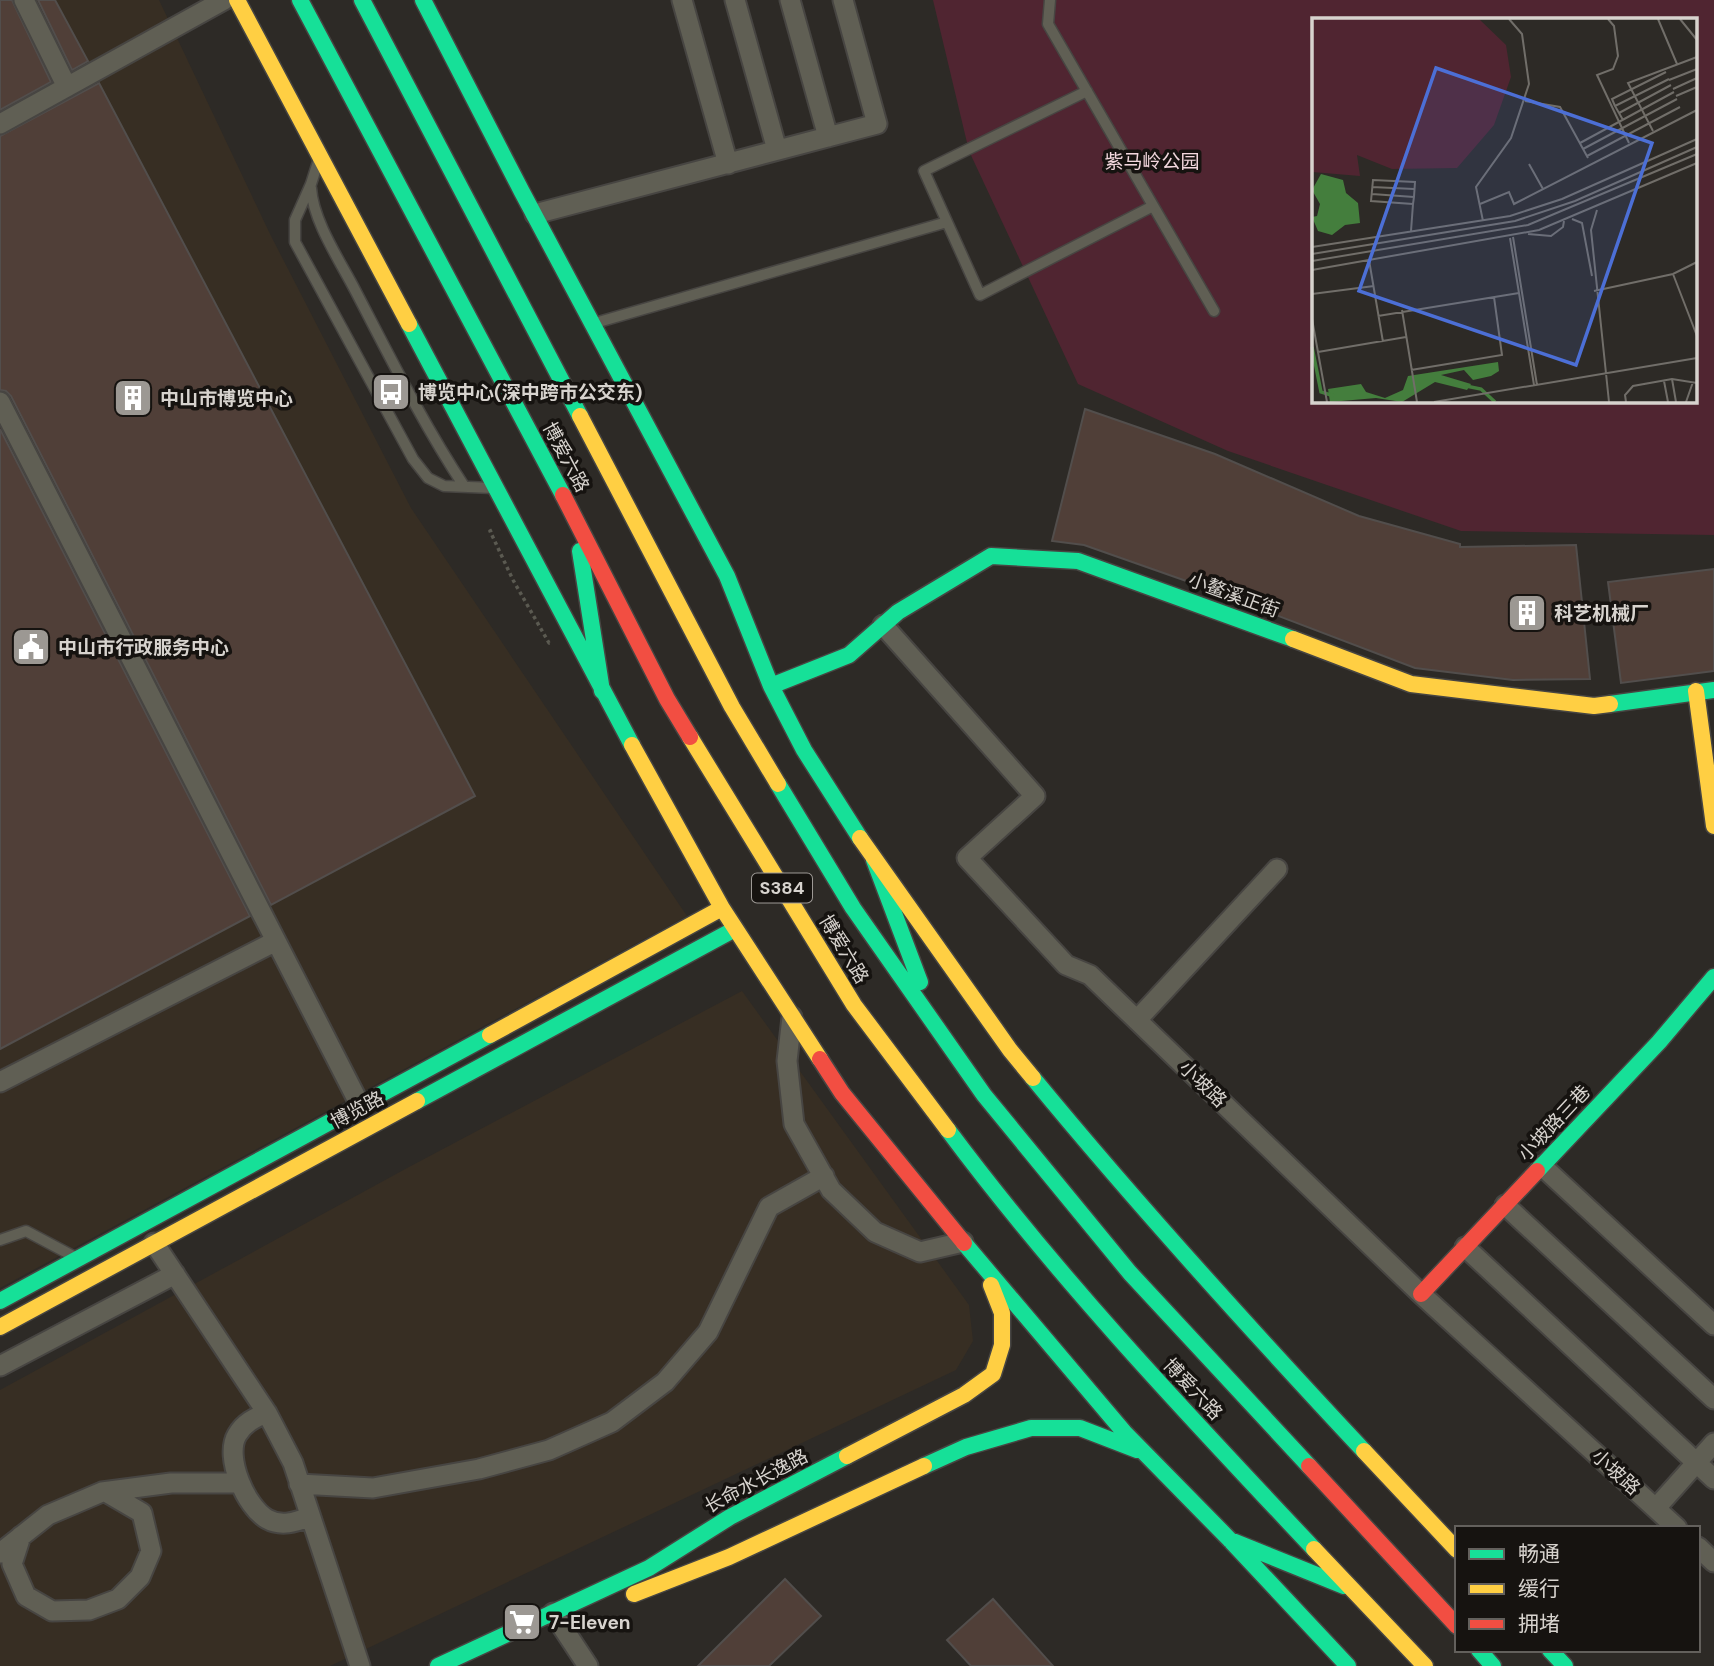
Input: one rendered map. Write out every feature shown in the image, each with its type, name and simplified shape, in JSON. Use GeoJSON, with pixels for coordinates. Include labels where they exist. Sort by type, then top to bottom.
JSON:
{"type":"FeatureCollection","features":[{"type":"Feature","properties":{"kind":"main road"},"geometry":{"type":"LineString","coordinates":[[237,0],[602,691],[722,908],[842,1093],[985,1269],[1124,1432],[1348,1666]]}},
{"type":"Feature","properties":{"kind":"main road","name":"博爱六路"},"geometry":{"type":"LineString","coordinates":[[300,0],[576,520],[667,699],[854,1005],[996,1195],[1149,1374],[1425,1666]]}},
{"type":"Feature","properties":{"kind":"main road","name":"博爱六路"},"geometry":{"type":"LineString","coordinates":[[362,0],[733,707],[853,908],[984,1095],[1130,1273],[1455,1624]]}},
{"type":"Feature","properties":{"kind":"main road"},"geometry":{"type":"LineString","coordinates":[[423,0],[727,576],[771,686],[804,750],[874,860],[1010,1050],[1116,1179],[1245,1324],[1455,1548]]}},
{"type":"Feature","properties":{"kind":"main road"},"geometry":{"type":"LineString","coordinates":[[576,520],[602,691]]}},
{"type":"Feature","properties":{"kind":"main road","name":"小鳌溪正街"},"geometry":{"type":"LineString","coordinates":[[771,686],[849,655],[898,612],[991,556],[1077,561],[1411,684],[1594,706],[1714,690]]}},
{"type":"Feature","properties":{"kind":"main road"},"geometry":{"type":"LineString","coordinates":[[1696,691],[1714,826]]}},
{"type":"Feature","properties":{"kind":"main road"},"geometry":{"type":"LineString","coordinates":[[874,860],[937,1028]]}},
{"type":"Feature","properties":{"kind":"main road","name":"博览路"},"geometry":{"type":"LineString","coordinates":[[0,1301],[722,908]]}},
{"type":"Feature","properties":{"kind":"main road","name":"博览路"},"geometry":{"type":"LineString","coordinates":[[0,1327],[735,929]]}},
{"type":"Feature","properties":{"kind":"main road","name":"小坡路三巷"},"geometry":{"type":"LineString","coordinates":[[1421,1294],[1659,1042],[1714,977]]}},
{"type":"Feature","properties":{"kind":"main road","name":"长命水长逸路"},"geometry":{"type":"LineString","coordinates":[[438,1666],[560,1624],[730,1517],[964,1395],[993,1374],[1002,1345],[1002,1313],[985,1269]]}},
{"type":"Feature","properties":{"kind":"main road"},"geometry":{"type":"LineString","coordinates":[[622,1600],[657,1583],[729,1557],[967,1447],[1031,1428],[1080,1428],[1145,1453]]}},
{"type":"Feature","properties":{"kind":"main road"},"geometry":{"type":"LineString","coordinates":[[1230,1540],[1355,1590]]}},
{"type":"Feature","properties":{"kind":"main road"},"geometry":{"type":"LineString","coordinates":[[1481,1652],[1493,1666]]}},
{"type":"Feature","properties":{"kind":"main road"},"geometry":{"type":"LineString","coordinates":[[1552,1652],[1565,1666]]}},
{"type":"Feature","properties":{"kind":"street"},"geometry":{"type":"LineString","coordinates":[[24,0],[67,87]]}},
{"type":"Feature","properties":{"kind":"street"},"geometry":{"type":"LineString","coordinates":[[0,124],[225,0]]}},
{"type":"Feature","properties":{"kind":"street"},"geometry":{"type":"LineString","coordinates":[[682,0],[728,164]]}},
{"type":"Feature","properties":{"kind":"street"},"geometry":{"type":"LineString","coordinates":[[735,0],[777,150]]}},
{"type":"Feature","properties":{"kind":"street"},"geometry":{"type":"LineString","coordinates":[[790,0],[828,137]]}},
{"type":"Feature","properties":{"kind":"street"},"geometry":{"type":"LineString","coordinates":[[535,214],[877,124],[843,0]]}},
{"type":"Feature","properties":{"kind":"street"},"geometry":{"type":"LineString","coordinates":[[0,402],[360,1105]]}},
{"type":"Feature","properties":{"kind":"street","name":"小坡路"},"geometry":{"type":"LineString","coordinates":[[883,625],[1035,796],[967,858],[1066,965],[1090,975],[1421,1294],[1675,1526]]}},
{"type":"Feature","properties":{"kind":"street"},"geometry":{"type":"LineString","coordinates":[[1137,1020],[1277,869]]}},
{"type":"Feature","properties":{"kind":"street"},"geometry":{"type":"LineString","coordinates":[[0,1082],[276,941]]}},
{"type":"Feature","properties":{"kind":"street"},"geometry":{"type":"LineString","coordinates":[[792,1017],[787,1061],[794,1124],[831,1189],[875,1232],[920,1252],[963,1242]]}},
{"type":"Feature","properties":{"kind":"street"},"geometry":{"type":"LineString","coordinates":[[1542,1166],[1714,1325]]}},
{"type":"Feature","properties":{"kind":"street"},"geometry":{"type":"LineString","coordinates":[[299,1484],[373,1488],[478,1469],[549,1450],[612,1422],[665,1382],[708,1332],[769,1207],[824,1176]]}},
{"type":"Feature","properties":{"kind":"street"},"geometry":{"type":"LineString","coordinates":[[1505,1205],[1714,1399]]}},
{"type":"Feature","properties":{"kind":"street"},"geometry":{"type":"LineString","coordinates":[[154,1244],[267,1413],[293,1463],[360,1666]]}},
{"type":"Feature","properties":{"kind":"street"},"geometry":{"type":"LineString","coordinates":[[1465,1247],[1714,1479]]}},
{"type":"Feature","properties":{"kind":"street"},"geometry":{"type":"LineString","coordinates":[[0,1366],[175,1274]]}},
{"type":"Feature","properties":{"kind":"street"},"geometry":{"type":"LineString","coordinates":[[267,1413],[248,1421],[235,1438],[232,1458],[240,1483],[253,1506],[267,1519],[292,1524],[309,1517]]}},
{"type":"Feature","properties":{"kind":"street"},"geometry":{"type":"LineString","coordinates":[[1656,1508],[1714,1443]]}},
{"type":"Feature","properties":{"kind":"street"},"geometry":{"type":"LineString","coordinates":[[0,1553],[48,1515],[106,1492],[171,1483],[240,1483]]}},
{"type":"Feature","properties":{"kind":"street"},"geometry":{"type":"LineString","coordinates":[[21,1536],[12,1564],[26,1596],[52,1611],[89,1610],[118,1599],[140,1577],[150,1551],[142,1513],[106,1492]]}},
{"type":"Feature","properties":{"kind":"street"},"geometry":{"type":"LineString","coordinates":[[1700,1550],[1714,1562]]}},
{"type":"Feature","properties":{"kind":"street"},"geometry":{"type":"LineString","coordinates":[[560,1624],[588,1666]]}},
{"type":"Feature","properties":{"kind":"lane"},"geometry":{"type":"LineString","coordinates":[[1050,0],[1048,24],[1214,311]]}},
{"type":"Feature","properties":{"kind":"lane"},"geometry":{"type":"LineString","coordinates":[[1087,91],[925,171],[980,295],[1153,206]]}},
{"type":"Feature","properties":{"kind":"lane"},"geometry":{"type":"LineString","coordinates":[[321,155],[295,220],[295,242],[306,265],[413,459],[428,478],[444,485],[496,488]]}},
{"type":"Feature","properties":{"kind":"lane"},"geometry":{"type":"LineString","coordinates":[[311,184],[312,204],[339,259],[405,386],[464,486]]}},
{"type":"Feature","properties":{"kind":"lane"},"geometry":{"type":"LineString","coordinates":[[593,324],[947,222]]}},
{"type":"Feature","properties":{"kind":"lane"},"geometry":{"type":"LineString","coordinates":[[0,1240],[26,1231],[78,1258],[88,1279]]}},
{"type":"Feature","properties":{"kind":"shaded area"},"geometry":{"type":"Polygon","coordinates":[[[0,0],[159,0],[270,234],[411,508],[687,916],[0,1288],[0,0]]]}},
{"type":"Feature","properties":{"kind":"shaded area"},"geometry":{"type":"Polygon","coordinates":[[[742,991],[969,1305],[973,1341],[956,1370],[330,1666],[0,1666],[0,1390],[409,1167],[742,991]]]}},
{"type":"Feature","properties":{"kind":"green space","name":"紫马岭公园"},"geometry":{"type":"Polygon","coordinates":[[[933,0],[1714,0],[1714,535],[1461,531],[1228,451],[1078,384],[969,151],[933,0]]]}},
{"type":"Feature","properties":{"kind":"building"},"geometry":{"type":"Polygon","coordinates":[[[0,0],[12,0],[51,82],[0,110],[0,0]]]}},
{"type":"Feature","properties":{"kind":"building"},"geometry":{"type":"Polygon","coordinates":[[[38,0],[55,0],[88,61],[72,70],[38,0]]]}},
{"type":"Feature","properties":{"kind":"building","name":"中山市博览中心"},"geometry":{"type":"Polygon","coordinates":[[[99,83],[475,796],[271,905],[11,396],[0,390],[0,136],[99,83]]]}},
{"type":"Feature","properties":{"kind":"building"},"geometry":{"type":"Polygon","coordinates":[[[1085,409],[1215,454],[1359,516],[1460,544],[1460,547],[1576,545],[1590,679],[1513,680],[1415,668],[1084,545],[1052,541],[1085,409]]]}},
{"type":"Feature","properties":{"kind":"building"},"geometry":{"type":"Polygon","coordinates":[[[0,429],[250,916],[0,1049],[0,429]]]}},
{"type":"Feature","properties":{"kind":"building"},"geometry":{"type":"Polygon","coordinates":[[[1714,569],[1714,671],[1621,683],[1608,582],[1714,569]]]}},
{"type":"Feature","properties":{"kind":"building"},"geometry":{"type":"Polygon","coordinates":[[[785,1579],[821,1616],[769,1666],[698,1666],[785,1579]]]}},
{"type":"Feature","properties":{"kind":"building"},"geometry":{"type":"Polygon","coordinates":[[[993,1599],[1053,1666],[971,1666],[947,1640],[993,1599]]]}},
{"type":"Feature","properties":{"kind":"traffic: fast"},"geometry":{"type":"LineString","coordinates":[[300,0],[563,495]]}},
{"type":"Feature","properties":{"kind":"traffic: fast"},"geometry":{"type":"LineString","coordinates":[[362,0],[580,416]]}},
{"type":"Feature","properties":{"kind":"traffic: fast"},"geometry":{"type":"LineString","coordinates":[[423,0],[727,576],[771,686],[804,750],[860,838]]}},
{"type":"Feature","properties":{"kind":"traffic: fast"},"geometry":{"type":"LineString","coordinates":[[409,324],[632,745]]}},
{"type":"Feature","properties":{"kind":"traffic: fast"},"geometry":{"type":"LineString","coordinates":[[580,551],[602,691]]}},
{"type":"Feature","properties":{"kind":"traffic: fast"},"geometry":{"type":"LineString","coordinates":[[771,686],[849,655],[898,612],[991,556],[1078,561],[1293,639]]}},
{"type":"Feature","properties":{"kind":"traffic: fast"},"geometry":{"type":"LineString","coordinates":[[1610,704],[1714,690]]}},
{"type":"Feature","properties":{"kind":"traffic: fast"},"geometry":{"type":"LineString","coordinates":[[778,784],[853,908],[984,1095],[1130,1273],[1309,1466]]}},
{"type":"Feature","properties":{"kind":"traffic: fast"},"geometry":{"type":"LineString","coordinates":[[874,860],[920,982]]}},
{"type":"Feature","properties":{"kind":"traffic: fast"},"geometry":{"type":"LineString","coordinates":[[417,1101],[735,929]]}},
{"type":"Feature","properties":{"kind":"traffic: fast"},"geometry":{"type":"LineString","coordinates":[[1537,1171],[1659,1042],[1714,977]]}},
{"type":"Feature","properties":{"kind":"traffic: fast"},"geometry":{"type":"LineString","coordinates":[[0,1301],[490,1035]]}},
{"type":"Feature","properties":{"kind":"traffic: fast"},"geometry":{"type":"LineString","coordinates":[[1033,1078],[1113,1174],[1364,1451]]}},
{"type":"Feature","properties":{"kind":"traffic: fast"},"geometry":{"type":"LineString","coordinates":[[948,1130],[1079,1292],[1314,1549]]}},
{"type":"Feature","properties":{"kind":"traffic: fast"},"geometry":{"type":"LineString","coordinates":[[964,1243],[1124,1432],[1348,1666]]}},
{"type":"Feature","properties":{"kind":"traffic: fast"},"geometry":{"type":"LineString","coordinates":[[924,1466],[966,1447],[1031,1428],[1080,1428],[1137,1450]]}},
{"type":"Feature","properties":{"kind":"traffic: fast"},"geometry":{"type":"LineString","coordinates":[[438,1666],[649,1568],[730,1517],[847,1456]]}},
{"type":"Feature","properties":{"kind":"traffic: fast"},"geometry":{"type":"LineString","coordinates":[[1230,1540],[1344,1586]]}},
{"type":"Feature","properties":{"kind":"traffic: fast"},"geometry":{"type":"LineString","coordinates":[[1481,1652],[1493,1666]]}},
{"type":"Feature","properties":{"kind":"traffic: fast"},"geometry":{"type":"LineString","coordinates":[[1552,1652],[1565,1666]]}},
{"type":"Feature","properties":{"kind":"traffic: slow"},"geometry":{"type":"LineString","coordinates":[[237,0],[409,324]]}},
{"type":"Feature","properties":{"kind":"traffic: slow"},"geometry":{"type":"LineString","coordinates":[[580,416],[732,707],[778,784]]}},
{"type":"Feature","properties":{"kind":"traffic: slow"},"geometry":{"type":"LineString","coordinates":[[1293,639],[1411,684],[1594,706],[1610,704]]}},
{"type":"Feature","properties":{"kind":"traffic: slow"},"geometry":{"type":"LineString","coordinates":[[1696,691],[1714,826]]}},
{"type":"Feature","properties":{"kind":"traffic: slow"},"geometry":{"type":"LineString","coordinates":[[690,737],[854,1005],[948,1130]]}},
{"type":"Feature","properties":{"kind":"traffic: slow"},"geometry":{"type":"LineString","coordinates":[[632,745],[722,908],[820,1059]]}},
{"type":"Feature","properties":{"kind":"traffic: slow"},"geometry":{"type":"LineString","coordinates":[[860,838],[1010,1050],[1033,1078]]}},
{"type":"Feature","properties":{"kind":"traffic: slow"},"geometry":{"type":"LineString","coordinates":[[490,1035],[722,908]]}},
{"type":"Feature","properties":{"kind":"traffic: slow"},"geometry":{"type":"LineString","coordinates":[[0,1327],[417,1101]]}},
{"type":"Feature","properties":{"kind":"traffic: slow"},"geometry":{"type":"LineString","coordinates":[[847,1456],[964,1395],[993,1374],[1002,1345],[1002,1313],[991,1285]]}},
{"type":"Feature","properties":{"kind":"traffic: slow"},"geometry":{"type":"LineString","coordinates":[[1364,1451],[1455,1548]]}},
{"type":"Feature","properties":{"kind":"traffic: slow"},"geometry":{"type":"LineString","coordinates":[[634,1594],[729,1557],[924,1466]]}},
{"type":"Feature","properties":{"kind":"traffic: slow"},"geometry":{"type":"LineString","coordinates":[[1314,1549],[1425,1666]]}},
{"type":"Feature","properties":{"kind":"traffic: jam"},"geometry":{"type":"LineString","coordinates":[[563,495],[667,699],[690,737]]}},
{"type":"Feature","properties":{"kind":"traffic: jam"},"geometry":{"type":"LineString","coordinates":[[820,1059],[842,1093],[964,1243]]}},
{"type":"Feature","properties":{"kind":"traffic: jam"},"geometry":{"type":"LineString","coordinates":[[1421,1294],[1537,1171]]}},
{"type":"Feature","properties":{"kind":"traffic: jam"},"geometry":{"type":"LineString","coordinates":[[1309,1466],[1455,1624]]}},
{"type":"Feature","properties":{"kind":"place","name":"博览中心(深中跨市公交东)"},"geometry":{"type":"Point","coordinates":[391,392]}},
{"type":"Feature","properties":{"kind":"place","name":"中山市博览中心"},"geometry":{"type":"Point","coordinates":[133,398]}},
{"type":"Feature","properties":{"kind":"place","name":"科艺机械厂"},"geometry":{"type":"Point","coordinates":[1527,613]}},
{"type":"Feature","properties":{"kind":"place","name":"中山市行政服务中心"},"geometry":{"type":"Point","coordinates":[31,647]}},
{"type":"Feature","properties":{"kind":"place","name":"7-Eleven"},"geometry":{"type":"Point","coordinates":[522,1622]}}]}
